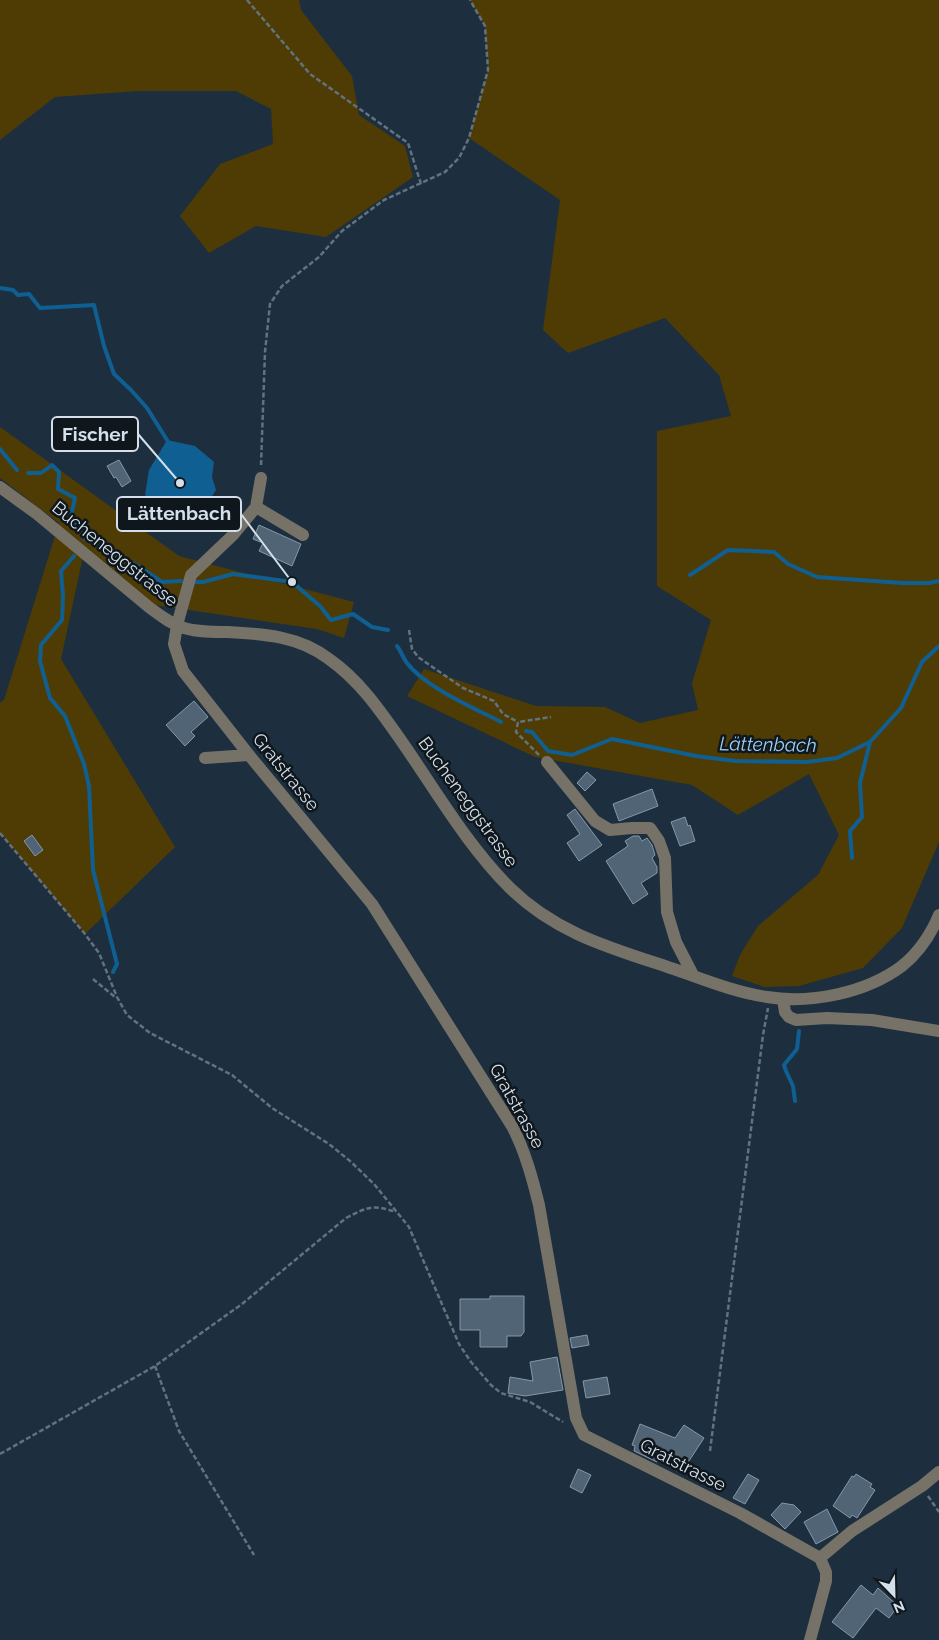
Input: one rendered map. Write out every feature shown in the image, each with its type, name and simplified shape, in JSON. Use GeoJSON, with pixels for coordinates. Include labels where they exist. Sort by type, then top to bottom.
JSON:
{"type":"FeatureCollection","features":[{"type":"Feature","properties":{"kind":"street"},"geometry":{"type":"LineString","coordinates":[[261,478],[256,507],[303,534]]}},
{"type":"Feature","properties":{"kind":"street","name":"Bucheneggstrasse"},"geometry":{"type":"LineString","coordinates":[[0,487],[37,514],[159,615],[177,625],[207,631],[264,634],[282,637],[307,646],[328,658],[354,680],[373,701],[474,845],[511,889],[544,914],[584,938],[745,993],[783,999],[829,996],[859,988],[880,979],[903,964],[916,952],[939,915]]}},
{"type":"Feature","properties":{"kind":"street","name":"Gratstrasse"},"geometry":{"type":"LineString","coordinates":[[256,507],[233,535],[191,575],[177,625],[174,644],[183,671],[249,755],[372,904],[512,1126],[531,1170],[539,1204],[576,1418],[584,1435],[740,1513],[820,1558]]}},
{"type":"Feature","properties":{"kind":"street"},"geometry":{"type":"LineString","coordinates":[[205,758],[249,755]]}},
{"type":"Feature","properties":{"kind":"street"},"geometry":{"type":"LineString","coordinates":[[547,762],[595,821],[610,830],[650,828],[659,842],[665,858],[667,912],[676,942],[693,975]]}},
{"type":"Feature","properties":{"kind":"street"},"geometry":{"type":"LineString","coordinates":[[783,999],[785,1012],[789,1017],[796,1020],[827,1018],[872,1020],[939,1031]]}},
{"type":"Feature","properties":{"kind":"street"},"geometry":{"type":"LineString","coordinates":[[810,1640],[826,1581],[826,1572],[820,1558],[852,1531],[922,1486],[939,1472]]}},
{"type":"Feature","properties":{"kind":"path"},"geometry":{"type":"LineString","coordinates":[[247,0],[310,74],[408,143],[421,184]]}},
{"type":"Feature","properties":{"kind":"path"},"geometry":{"type":"LineString","coordinates":[[261,478],[265,352],[270,304],[282,286],[319,256],[342,231],[384,200],[444,172],[459,158],[469,138],[488,70],[485,26],[470,0]]}},
{"type":"Feature","properties":{"kind":"path"},"geometry":{"type":"LineString","coordinates":[[409,630],[412,649],[418,658],[463,688],[494,701],[503,714],[518,722],[551,717]]}},
{"type":"Feature","properties":{"kind":"path"},"geometry":{"type":"LineString","coordinates":[[518,722],[516,732],[547,762]]}},
{"type":"Feature","properties":{"kind":"path"},"geometry":{"type":"LineString","coordinates":[[0,833],[99,953],[117,998],[127,1015],[150,1033],[232,1075],[272,1108],[329,1144],[374,1184],[409,1227],[459,1344],[471,1362],[491,1385],[501,1393],[530,1402],[584,1435]]}},
{"type":"Feature","properties":{"kind":"path"},"geometry":{"type":"LineString","coordinates":[[94,979],[117,998]]}},
{"type":"Feature","properties":{"kind":"path"},"geometry":{"type":"LineString","coordinates":[[710,1451],[763,1035],[770,998]]}},
{"type":"Feature","properties":{"kind":"path"},"geometry":{"type":"LineString","coordinates":[[0,1454],[155,1366],[242,1304],[346,1218],[365,1208],[380,1207],[397,1213]]}},
{"type":"Feature","properties":{"kind":"path"},"geometry":{"type":"LineString","coordinates":[[155,1366],[179,1431],[254,1555]]}},
{"type":"Feature","properties":{"kind":"path"},"geometry":{"type":"LineString","coordinates":[[922,1486],[934,1508],[939,1512]]}},
{"type":"Feature","properties":{"kind":"shaded area"},"geometry":{"type":"Polygon","coordinates":[[[0,0],[299,0],[301,10],[352,76],[359,115],[405,146],[413,177],[326,237],[256,226],[209,253],[180,216],[220,164],[273,144],[271,109],[236,91],[138,91],[55,97],[0,140],[0,0]]]}},
{"type":"Feature","properties":{"kind":"shaded area"},"geometry":{"type":"Polygon","coordinates":[[[470,0],[939,0],[939,842],[902,928],[863,968],[799,986],[765,987],[732,976],[740,955],[758,926],[818,875],[839,835],[809,774],[738,815],[692,785],[535,757],[407,696],[424,669],[536,706],[605,707],[640,723],[698,710],[692,683],[711,620],[657,586],[657,431],[731,416],[719,375],[665,318],[568,353],[543,330],[560,200],[469,138],[488,70],[485,26],[470,0]]]}},
{"type":"Feature","properties":{"kind":"shaded area"},"geometry":{"type":"Polygon","coordinates":[[[0,427],[179,556],[354,602],[344,638],[317,629],[155,605],[85,547],[61,659],[175,847],[85,934],[0,833],[0,703],[4,700],[59,523],[0,478],[0,427]]]}},
{"type":"Feature","properties":{"kind":"water"},"geometry":{"type":"Polygon","coordinates":[[[167,440],[195,446],[214,462],[212,477],[216,490],[194,524],[183,526],[163,512],[145,495],[149,470],[167,440]]]}},
{"type":"Feature","properties":{"kind":"building"},"geometry":{"type":"Polygon","coordinates":[[[119,460],[131,481],[122,487],[107,466],[119,460]]]}},
{"type":"Feature","properties":{"kind":"building"},"geometry":{"type":"Polygon","coordinates":[[[259,525],[301,544],[292,566],[259,551],[263,543],[253,539],[259,525]]]}},
{"type":"Feature","properties":{"kind":"building"},"geometry":{"type":"Polygon","coordinates":[[[194,701],[208,717],[191,732],[195,736],[185,746],[166,725],[194,701]]]}},
{"type":"Feature","properties":{"kind":"building"},"geometry":{"type":"Polygon","coordinates":[[[587,772],[596,780],[585,791],[577,783],[587,772]]]}},
{"type":"Feature","properties":{"kind":"building"},"geometry":{"type":"Polygon","coordinates":[[[652,789],[658,806],[619,821],[613,804],[652,789]]]}},
{"type":"Feature","properties":{"kind":"building"},"geometry":{"type":"Polygon","coordinates":[[[575,809],[602,845],[579,861],[567,843],[580,834],[567,815],[575,809]]]}},
{"type":"Feature","properties":{"kind":"building"},"geometry":{"type":"Polygon","coordinates":[[[685,817],[688,826],[690,825],[695,841],[680,846],[671,822],[685,817]]]}},
{"type":"Feature","properties":{"kind":"building"},"geometry":{"type":"Polygon","coordinates":[[[32,835],[43,850],[35,856],[24,841],[32,835]]]}},
{"type":"Feature","properties":{"kind":"building"},"geometry":{"type":"Polygon","coordinates":[[[633,836],[639,836],[642,841],[647,838],[652,845],[655,855],[652,858],[657,867],[657,873],[641,883],[648,894],[633,904],[606,861],[628,846],[625,841],[633,836]]]}},
{"type":"Feature","properties":{"kind":"building"},"geometry":{"type":"Polygon","coordinates":[[[490,1296],[524,1296],[524,1332],[521,1336],[507,1336],[507,1347],[480,1347],[480,1330],[460,1330],[460,1299],[490,1299],[490,1296]]]}},
{"type":"Feature","properties":{"kind":"building"},"geometry":{"type":"Polygon","coordinates":[[[587,1335],[589,1345],[572,1348],[570,1338],[587,1335]]]}},
{"type":"Feature","properties":{"kind":"building"},"geometry":{"type":"Polygon","coordinates":[[[557,1357],[563,1390],[525,1396],[508,1393],[510,1377],[533,1381],[530,1362],[557,1357]]]}},
{"type":"Feature","properties":{"kind":"building"},"geometry":{"type":"Polygon","coordinates":[[[607,1377],[610,1394],[586,1398],[583,1381],[607,1377]]]}},
{"type":"Feature","properties":{"kind":"building"},"geometry":{"type":"Polygon","coordinates":[[[640,1424],[675,1438],[684,1425],[704,1438],[685,1467],[661,1452],[657,1462],[634,1451],[635,1446],[632,1445],[640,1424]]]}},
{"type":"Feature","properties":{"kind":"building"},"geometry":{"type":"Polygon","coordinates":[[[578,1469],[591,1475],[582,1493],[570,1487],[578,1469]]]}},
{"type":"Feature","properties":{"kind":"building"},"geometry":{"type":"Polygon","coordinates":[[[748,1474],[759,1480],[745,1504],[733,1498],[748,1474]]]}},
{"type":"Feature","properties":{"kind":"building"},"geometry":{"type":"Polygon","coordinates":[[[856,1474],[872,1484],[870,1487],[875,1490],[857,1518],[852,1515],[850,1518],[833,1506],[852,1476],[854,1477],[856,1474]]]}},
{"type":"Feature","properties":{"kind":"building"},"geometry":{"type":"Polygon","coordinates":[[[782,1503],[794,1505],[801,1512],[785,1529],[771,1515],[782,1503]]]}},
{"type":"Feature","properties":{"kind":"building"},"geometry":{"type":"Polygon","coordinates":[[[827,1509],[838,1532],[816,1544],[804,1522],[827,1509]]]}},
{"type":"Feature","properties":{"kind":"building"},"geometry":{"type":"Polygon","coordinates":[[[861,1585],[873,1595],[878,1588],[898,1606],[889,1618],[876,1608],[853,1638],[832,1622],[861,1585]]]}},
{"type":"Feature","properties":{"kind":"waterway"},"geometry":{"type":"LineString","coordinates":[[0,288],[13,290],[18,295],[29,294],[40,308],[94,305],[104,346],[114,374],[147,408],[167,440]]}},
{"type":"Feature","properties":{"kind":"waterway","name":"Lättenbach"},"geometry":{"type":"LineString","coordinates":[[0,449],[17,470]]}},
{"type":"Feature","properties":{"kind":"waterway","name":"Lättenbach"},"geometry":{"type":"LineString","coordinates":[[28,473],[41,473],[52,465],[59,472],[58,489],[75,498],[71,516],[85,539],[138,566],[162,582],[181,581]]}},
{"type":"Feature","properties":{"kind":"waterway"},"geometry":{"type":"LineString","coordinates":[[690,575],[728,550],[774,552],[788,564],[817,577],[902,583],[939,581]]}},
{"type":"Feature","properties":{"kind":"waterway"},"geometry":{"type":"LineString","coordinates":[[74,556],[61,571],[62,620],[41,645],[40,661],[50,698],[65,716],[84,764],[89,786],[93,870],[117,964],[113,972]]}},
{"type":"Feature","properties":{"kind":"waterway","name":"Lättenbach"},"geometry":{"type":"LineString","coordinates":[[195,582],[203,582],[233,574],[292,582],[320,606],[331,620],[353,614],[372,627],[388,630]]}},
{"type":"Feature","properties":{"kind":"waterway","name":"Lättenbach"},"geometry":{"type":"LineString","coordinates":[[397,646],[407,663],[425,680],[438,689],[501,722]]}},
{"type":"Feature","properties":{"kind":"waterway","name":"Lättenbach"},"geometry":{"type":"LineString","coordinates":[[526,731],[532,732],[548,751],[572,755],[612,739],[696,756],[735,761],[807,762],[837,758],[870,742],[901,708],[922,662],[939,646]]}},
{"type":"Feature","properties":{"kind":"waterway"},"geometry":{"type":"LineString","coordinates":[[852,858],[850,831],[862,817],[860,783],[870,742]]}},
{"type":"Feature","properties":{"kind":"waterway"},"geometry":{"type":"LineString","coordinates":[[795,1101],[793,1086],[784,1065],[797,1049],[799,1031]]}},
{"type":"Feature","properties":{"kind":"place","name":"Fischer"},"geometry":{"type":"Point","coordinates":[180,483]}},
{"type":"Feature","properties":{"kind":"place","name":"Lättenbach"},"geometry":{"type":"Point","coordinates":[292,582]}}]}
